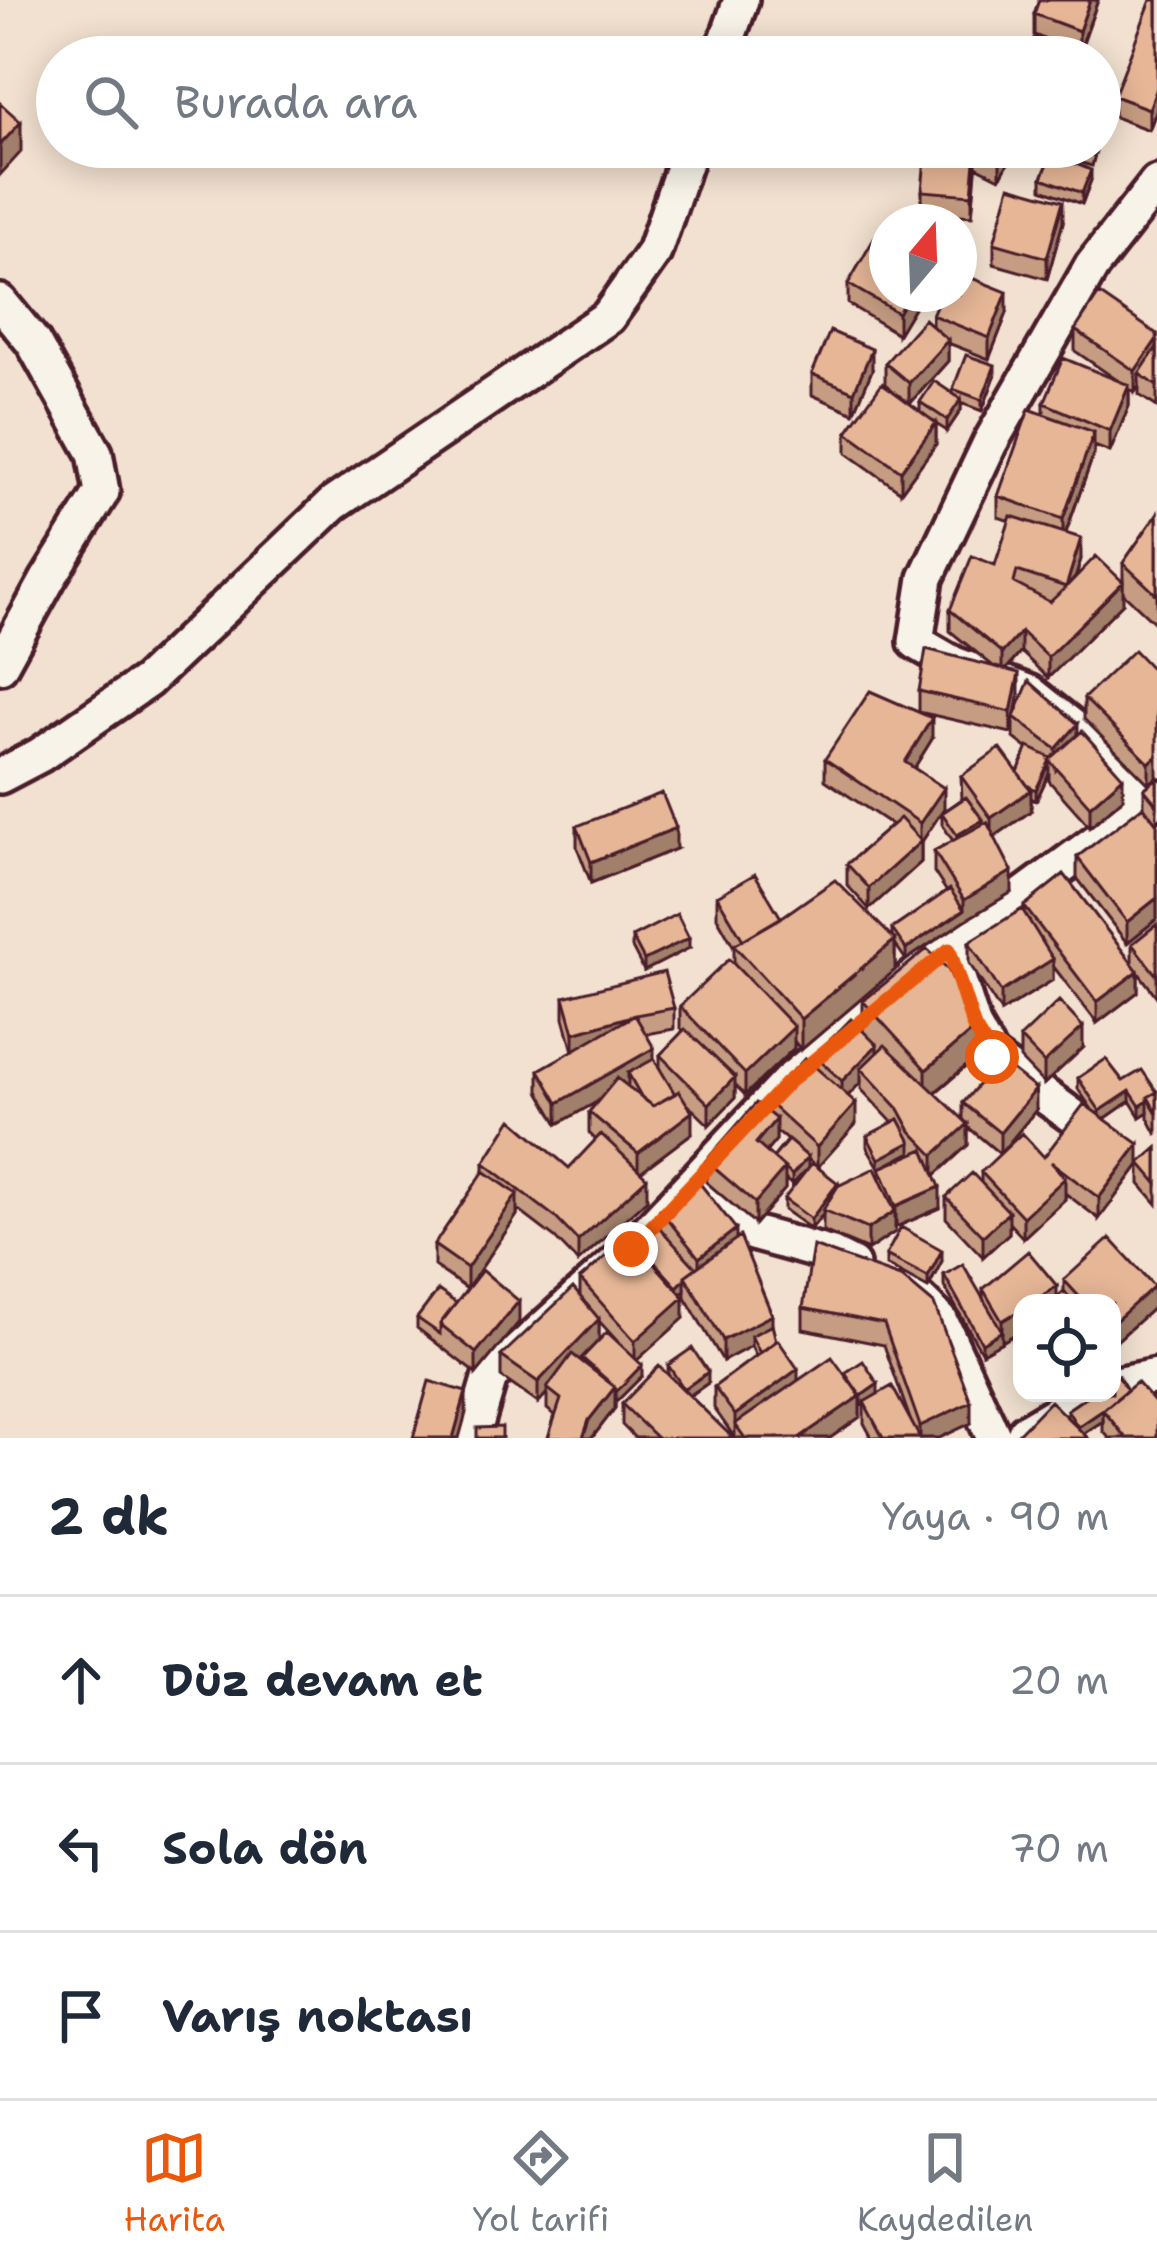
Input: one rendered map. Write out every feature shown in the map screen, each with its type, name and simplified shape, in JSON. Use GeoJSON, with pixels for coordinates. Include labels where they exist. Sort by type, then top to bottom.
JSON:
{"type":"FeatureCollection","features":[{"type":"Feature","properties":{"kind":"street"},"geometry":{"type":"LineString","coordinates":[[729,36],[741,0]]}},
{"type":"Feature","properties":{"kind":"street"},"geometry":{"type":"LineString","coordinates":[[0,776],[40,755],[147,681],[334,504],[608,317],[654,252],[683,168]]}},
{"type":"Feature","properties":{"kind":"street"},"geometry":{"type":"LineString","coordinates":[[472,1438],[490,1377],[631,1249],[788,1082],[949,950],[1152,801],[1030,693],[954,664],[916,642],[926,578],[990,443],[1092,266],[1157,183]]}},
{"type":"Feature","properties":{"kind":"street"},"geometry":{"type":"LineString","coordinates":[[0,302],[33,342],[94,453],[102,492],[0,666]]}},
{"type":"Feature","properties":{"kind":"street"},"geometry":{"type":"LineString","coordinates":[[949,950],[974,1028],[992,1057],[1071,1115]]}},
{"type":"Feature","properties":{"kind":"street"},"geometry":{"type":"LineString","coordinates":[[689,1187],[738,1229],[832,1256],[914,1292],[940,1320],[994,1438]]}},
{"type":"Feature","properties":{"kind":"street"},"geometry":{"type":"LineString","coordinates":[[1121,1383],[1157,1376]]}},
{"type":"Feature","properties":{"kind":"street"},"geometry":{"type":"LineString","coordinates":[[1015,1438],[1075,1402]]}},
{"type":"Feature","properties":{"kind":"building"},"geometry":{"type":"Polygon","coordinates":[[[1039,0],[1090,0],[1079,31],[1034,14],[1039,0]]]}},
{"type":"Feature","properties":{"kind":"building"},"geometry":{"type":"Polygon","coordinates":[[[1151,0],[1157,0],[1157,88],[1149,109],[1121,99],[1121,78],[1151,0]]]}},
{"type":"Feature","properties":{"kind":"building"},"geometry":{"type":"Polygon","coordinates":[[[0,103],[21,122],[0,145],[0,103]]]}},
{"type":"Feature","properties":{"kind":"building"},"geometry":{"type":"Polygon","coordinates":[[[924,168],[974,168],[972,195],[922,191],[924,168]]]}},
{"type":"Feature","properties":{"kind":"building"},"geometry":{"type":"Polygon","coordinates":[[[1046,168],[1091,170],[1082,193],[1042,178],[1046,168]]]}},
{"type":"Feature","properties":{"kind":"building"},"geometry":{"type":"Polygon","coordinates":[[[1010,186],[1063,201],[1047,258],[994,243],[1010,186]]]}},
{"type":"Feature","properties":{"kind":"building"},"geometry":{"type":"Polygon","coordinates":[[[869,247],[869,296],[848,284],[869,247]]]}},
{"type":"Feature","properties":{"kind":"building"},"geometry":{"type":"Polygon","coordinates":[[[977,280],[1007,292],[989,338],[932,315],[977,312],[977,280]]]}},
{"type":"Feature","properties":{"kind":"building"},"geometry":{"type":"Polygon","coordinates":[[[1099,294],[1157,334],[1135,371],[1075,330],[1099,294]]]}},
{"type":"Feature","properties":{"kind":"building"},"geometry":{"type":"Polygon","coordinates":[[[924,319],[948,340],[909,383],[885,363],[924,319]]]}},
{"type":"Feature","properties":{"kind":"building"},"geometry":{"type":"Polygon","coordinates":[[[830,331],[872,349],[854,392],[812,374],[830,331]]]}},
{"type":"Feature","properties":{"kind":"building"},"geometry":{"type":"Polygon","coordinates":[[[1157,347],[1157,386],[1139,374],[1157,347]]]}},
{"type":"Feature","properties":{"kind":"building"},"geometry":{"type":"Polygon","coordinates":[[[966,355],[995,365],[982,400],[953,389],[966,355]]]}},
{"type":"Feature","properties":{"kind":"building"},"geometry":{"type":"Polygon","coordinates":[[[1063,358],[1129,385],[1110,431],[1044,403],[1063,358]]]}},
{"type":"Feature","properties":{"kind":"building"},"geometry":{"type":"Polygon","coordinates":[[[934,381],[961,399],[947,420],[920,402],[934,381]]]}},
{"type":"Feature","properties":{"kind":"building"},"geometry":{"type":"Polygon","coordinates":[[[882,383],[936,423],[901,471],[847,432],[882,383]]]}},
{"type":"Feature","properties":{"kind":"building"},"geometry":{"type":"Polygon","coordinates":[[[1029,409],[1094,432],[1063,519],[998,496],[1029,409]]]}},
{"type":"Feature","properties":{"kind":"building"},"geometry":{"type":"Polygon","coordinates":[[[1157,514],[1157,595],[1123,563],[1157,514]]]}},
{"type":"Feature","properties":{"kind":"building"},"geometry":{"type":"Polygon","coordinates":[[[1011,516],[1081,538],[1066,587],[1096,556],[1123,582],[1048,657],[1021,632],[1002,653],[950,610],[972,556],[995,565],[1011,516]],[[1017,571],[1014,583],[1050,602],[1066,587],[1017,571]]]}},
{"type":"Feature","properties":{"kind":"building"},"geometry":{"type":"Polygon","coordinates":[[[926,649],[1019,673],[1011,712],[919,691],[926,649]]]}},
{"type":"Feature","properties":{"kind":"building"},"geometry":{"type":"Polygon","coordinates":[[[1134,650],[1157,674],[1157,756],[1149,763],[1084,698],[1134,650]]]}},
{"type":"Feature","properties":{"kind":"building"},"geometry":{"type":"Polygon","coordinates":[[[1029,681],[1078,724],[1056,749],[1014,717],[1029,681]]]}},
{"type":"Feature","properties":{"kind":"building"},"geometry":{"type":"Polygon","coordinates":[[[870,691],[932,718],[905,762],[944,788],[920,823],[825,759],[870,691]]]}},
{"type":"Feature","properties":{"kind":"building"},"geometry":{"type":"Polygon","coordinates":[[[1082,731],[1123,777],[1090,806],[1049,760],[1082,731]]]}},
{"type":"Feature","properties":{"kind":"building"},"geometry":{"type":"Polygon","coordinates":[[[1028,747],[1051,758],[1036,790],[1018,772],[1028,747]]]}},
{"type":"Feature","properties":{"kind":"building"},"geometry":{"type":"Polygon","coordinates":[[[1000,748],[1031,790],[991,818],[961,776],[1000,748]]]}},
{"type":"Feature","properties":{"kind":"building"},"geometry":{"type":"Polygon","coordinates":[[[1157,778],[1157,805],[1144,789],[1157,778]]]}},
{"type":"Feature","properties":{"kind":"building"},"geometry":{"type":"Polygon","coordinates":[[[662,793],[676,828],[591,862],[577,826],[662,793]]]}},
{"type":"Feature","properties":{"kind":"building"},"geometry":{"type":"Polygon","coordinates":[[[966,797],[983,820],[957,835],[942,813],[966,797]]]}},
{"type":"Feature","properties":{"kind":"building"},"geometry":{"type":"Polygon","coordinates":[[[1143,806],[1157,824],[1157,898],[1127,922],[1077,857],[1143,806]]]}},
{"type":"Feature","properties":{"kind":"building"},"geometry":{"type":"Polygon","coordinates":[[[900,818],[921,841],[869,888],[847,864],[900,818]]]}},
{"type":"Feature","properties":{"kind":"building"},"geometry":{"type":"Polygon","coordinates":[[[987,822],[1012,871],[964,900],[934,851],[987,822]]]}},
{"type":"Feature","properties":{"kind":"building"},"geometry":{"type":"Polygon","coordinates":[[[755,874],[781,918],[743,940],[717,896],[755,874]]]}},
{"type":"Feature","properties":{"kind":"building"},"geometry":{"type":"Polygon","coordinates":[[[1064,874],[1138,971],[1097,1002],[1024,906],[1064,874]]]}},
{"type":"Feature","properties":{"kind":"building"},"geometry":{"type":"Polygon","coordinates":[[[835,880],[895,940],[801,1019],[734,945],[835,880]]]}},
{"type":"Feature","properties":{"kind":"building"},"geometry":{"type":"Polygon","coordinates":[[[950,889],[964,910],[906,949],[892,929],[950,889]]]}},
{"type":"Feature","properties":{"kind":"building"},"geometry":{"type":"Polygon","coordinates":[[[1022,909],[1053,959],[1001,992],[969,942],[1022,909]]]}},
{"type":"Feature","properties":{"kind":"building"},"geometry":{"type":"Polygon","coordinates":[[[677,914],[689,938],[644,960],[632,937],[677,914]]]}},
{"type":"Feature","properties":{"kind":"building"},"geometry":{"type":"Polygon","coordinates":[[[1157,924],[1157,976],[1132,944],[1157,924]]]}},
{"type":"Feature","properties":{"kind":"building"},"geometry":{"type":"Polygon","coordinates":[[[927,949],[948,969],[978,1026],[926,1070],[863,1001],[927,949]]]}},
{"type":"Feature","properties":{"kind":"building"},"geometry":{"type":"Polygon","coordinates":[[[729,959],[794,1027],[745,1074],[680,1006],[729,959]]]}},
{"type":"Feature","properties":{"kind":"building"},"geometry":{"type":"Polygon","coordinates":[[[664,972],[674,1008],[574,1033],[564,997],[664,972]]]}},
{"type":"Feature","properties":{"kind":"building"},"geometry":{"type":"Polygon","coordinates":[[[1059,1001],[1083,1027],[1044,1063],[1020,1038],[1059,1001]]]}},
{"type":"Feature","properties":{"kind":"building"},"geometry":{"type":"Polygon","coordinates":[[[635,1015],[654,1048],[558,1103],[539,1070],[635,1015]]]}},
{"type":"Feature","properties":{"kind":"building"},"geometry":{"type":"Polygon","coordinates":[[[851,1019],[877,1045],[842,1081],[815,1056],[851,1019]]]}},
{"type":"Feature","properties":{"kind":"building"},"geometry":{"type":"Polygon","coordinates":[[[685,1029],[735,1077],[709,1104],[660,1055],[685,1029]]]}},
{"type":"Feature","properties":{"kind":"building"},"geometry":{"type":"Polygon","coordinates":[[[885,1045],[968,1124],[934,1155],[861,1068],[885,1045]]]}},
{"type":"Feature","properties":{"kind":"building"},"geometry":{"type":"Polygon","coordinates":[[[805,1058],[856,1103],[817,1147],[767,1101],[805,1058]]]}},
{"type":"Feature","properties":{"kind":"building"},"geometry":{"type":"Polygon","coordinates":[[[654,1059],[675,1094],[653,1106],[642,1098],[628,1073],[654,1059]]]}},
{"type":"Feature","properties":{"kind":"building"},"geometry":{"type":"Polygon","coordinates":[[[1106,1059],[1123,1081],[1142,1070],[1157,1092],[1140,1106],[1130,1091],[1100,1111],[1078,1078],[1106,1059]]]}},
{"type":"Feature","properties":{"kind":"building"},"geometry":{"type":"Polygon","coordinates":[[[999,1060],[1036,1089],[1000,1133],[963,1103],[999,1060]]]}},
{"type":"Feature","properties":{"kind":"building"},"geometry":{"type":"Polygon","coordinates":[[[617,1078],[653,1106],[679,1091],[692,1112],[638,1153],[589,1112],[617,1078]]]}},
{"type":"Feature","properties":{"kind":"building"},"geometry":{"type":"Polygon","coordinates":[[[1157,1092],[1157,1114],[1148,1097],[1157,1092]]]}},
{"type":"Feature","properties":{"kind":"building"},"geometry":{"type":"Polygon","coordinates":[[[756,1103],[776,1119],[756,1143],[785,1168],[755,1203],[706,1161],[756,1103]]]}},
{"type":"Feature","properties":{"kind":"building"},"geometry":{"type":"Polygon","coordinates":[[[1084,1104],[1139,1144],[1099,1198],[1051,1162],[1065,1178],[1023,1217],[981,1172],[1022,1133],[1044,1157],[1084,1104]]]}},
{"type":"Feature","properties":{"kind":"building"},"geometry":{"type":"Polygon","coordinates":[[[512,1119],[569,1168],[601,1134],[647,1178],[578,1241],[555,1217],[484,1163],[512,1119]]]}},
{"type":"Feature","properties":{"kind":"building"},"geometry":{"type":"Polygon","coordinates":[[[899,1119],[911,1142],[879,1159],[867,1136],[899,1119]]]}},
{"type":"Feature","properties":{"kind":"building"},"geometry":{"type":"Polygon","coordinates":[[[788,1140],[808,1157],[792,1175],[773,1158],[788,1140]]]}},
{"type":"Feature","properties":{"kind":"building"},"geometry":{"type":"Polygon","coordinates":[[[1157,1148],[1157,1183],[1140,1163],[1157,1148]]]}},
{"type":"Feature","properties":{"kind":"building"},"geometry":{"type":"Polygon","coordinates":[[[924,1149],[940,1187],[896,1206],[880,1168],[924,1149]]]}},
{"type":"Feature","properties":{"kind":"building"},"geometry":{"type":"Polygon","coordinates":[[[812,1163],[838,1183],[811,1219],[784,1199],[812,1163]]]}},
{"type":"Feature","properties":{"kind":"building"},"geometry":{"type":"Polygon","coordinates":[[[875,1168],[895,1211],[868,1229],[823,1210],[838,1186],[875,1168]]]}},
{"type":"Feature","properties":{"kind":"building"},"geometry":{"type":"Polygon","coordinates":[[[484,1171],[517,1194],[467,1268],[434,1245],[484,1171]]]}},
{"type":"Feature","properties":{"kind":"building"},"geometry":{"type":"Polygon","coordinates":[[[972,1173],[1009,1212],[983,1236],[946,1197],[972,1173]]]}},
{"type":"Feature","properties":{"kind":"building"},"geometry":{"type":"Polygon","coordinates":[[[698,1181],[736,1229],[699,1258],[660,1210],[698,1181]]]}},
{"type":"Feature","properties":{"kind":"building"},"geometry":{"type":"Polygon","coordinates":[[[658,1226],[696,1268],[677,1287],[638,1244],[658,1226]]]}},
{"type":"Feature","properties":{"kind":"building"},"geometry":{"type":"Polygon","coordinates":[[[901,1227],[942,1250],[928,1277],[886,1255],[901,1227]]]}},
{"type":"Feature","properties":{"kind":"building"},"geometry":{"type":"Polygon","coordinates":[[[629,1236],[684,1297],[635,1341],[580,1279],[629,1236]]]}},
{"type":"Feature","properties":{"kind":"building"},"geometry":{"type":"Polygon","coordinates":[[[740,1236],[772,1315],[723,1340],[685,1276],[740,1236]]]}},
{"type":"Feature","properties":{"kind":"building"},"geometry":{"type":"Polygon","coordinates":[[[1110,1238],[1154,1286],[1121,1316],[1121,1294],[1077,1294],[1064,1280],[1110,1238]]]}},
{"type":"Feature","properties":{"kind":"building"},"geometry":{"type":"Polygon","coordinates":[[[813,1246],[903,1278],[934,1304],[971,1402],[920,1426],[884,1324],[803,1308],[813,1246]]]}},
{"type":"Feature","properties":{"kind":"building"},"geometry":{"type":"Polygon","coordinates":[[[1028,1251],[1057,1286],[1045,1294],[1013,1294],[1013,1314],[1002,1321],[983,1289],[1028,1251]]]}},
{"type":"Feature","properties":{"kind":"building"},"geometry":{"type":"Polygon","coordinates":[[[963,1264],[1002,1331],[982,1343],[944,1275],[963,1264]]]}},
{"type":"Feature","properties":{"kind":"building"},"geometry":{"type":"Polygon","coordinates":[[[482,1270],[519,1301],[476,1353],[440,1324],[482,1270]]]}},
{"type":"Feature","properties":{"kind":"building"},"geometry":{"type":"Polygon","coordinates":[[[573,1288],[599,1319],[538,1382],[501,1356],[573,1288]]]}},
{"type":"Feature","properties":{"kind":"building"},"geometry":{"type":"Polygon","coordinates":[[[438,1290],[456,1303],[440,1324],[440,1334],[417,1318],[438,1290]]]}},
{"type":"Feature","properties":{"kind":"building"},"geometry":{"type":"Polygon","coordinates":[[[772,1325],[776,1341],[760,1353],[751,1336],[772,1325]]]}},
{"type":"Feature","properties":{"kind":"building"},"geometry":{"type":"Polygon","coordinates":[[[607,1332],[642,1365],[616,1392],[582,1358],[607,1332]]]}},
{"type":"Feature","properties":{"kind":"building"},"geometry":{"type":"Polygon","coordinates":[[[778,1340],[798,1369],[735,1415],[714,1387],[778,1340]]]}},
{"type":"Feature","properties":{"kind":"building"},"geometry":{"type":"Polygon","coordinates":[[[692,1348],[708,1372],[684,1389],[668,1365],[692,1348]]]}},
{"type":"Feature","properties":{"kind":"building"},"geometry":{"type":"Polygon","coordinates":[[[572,1354],[615,1387],[589,1420],[583,1438],[548,1438],[561,1399],[547,1388],[572,1354]]]}},
{"type":"Feature","properties":{"kind":"building"},"geometry":{"type":"Polygon","coordinates":[[[832,1357],[860,1396],[799,1438],[745,1438],[735,1424],[832,1357]]]}},
{"type":"Feature","properties":{"kind":"building"},"geometry":{"type":"Polygon","coordinates":[[[863,1361],[878,1384],[861,1396],[845,1373],[863,1361]]]}},
{"type":"Feature","properties":{"kind":"building"},"geometry":{"type":"Polygon","coordinates":[[[659,1366],[733,1438],[657,1438],[622,1404],[659,1366]]]}},
{"type":"Feature","properties":{"kind":"building"},"geometry":{"type":"Polygon","coordinates":[[[429,1381],[466,1392],[453,1438],[413,1438],[429,1381]]]}},
{"type":"Feature","properties":{"kind":"building"},"geometry":{"type":"Polygon","coordinates":[[[1137,1382],[1157,1405],[1157,1438],[1126,1438],[1103,1410],[1121,1402],[1121,1395],[1137,1382]]]}},
{"type":"Feature","properties":{"kind":"building"},"geometry":{"type":"Polygon","coordinates":[[[892,1386],[920,1438],[883,1438],[864,1402],[892,1386]]]}},
{"type":"Feature","properties":{"kind":"building"},"geometry":{"type":"Polygon","coordinates":[[[1051,1402],[1088,1438],[1014,1438],[1051,1402]]]}},
{"type":"Feature","properties":{"kind":"building"},"geometry":{"type":"Polygon","coordinates":[[[1079,1402],[1113,1402],[1078,1427],[1067,1410],[1079,1402]]]}},
{"type":"Feature","properties":{"kind":"building"},"geometry":{"type":"Polygon","coordinates":[[[502,1427],[502,1438],[477,1438],[477,1428],[502,1427]]]}},
{"type":"Feature","properties":{"kind":"route"},"geometry":{"type":"LineString","coordinates":[[631,1249],[788,1082],[949,950],[974,1028],[992,1057]]}}]}
